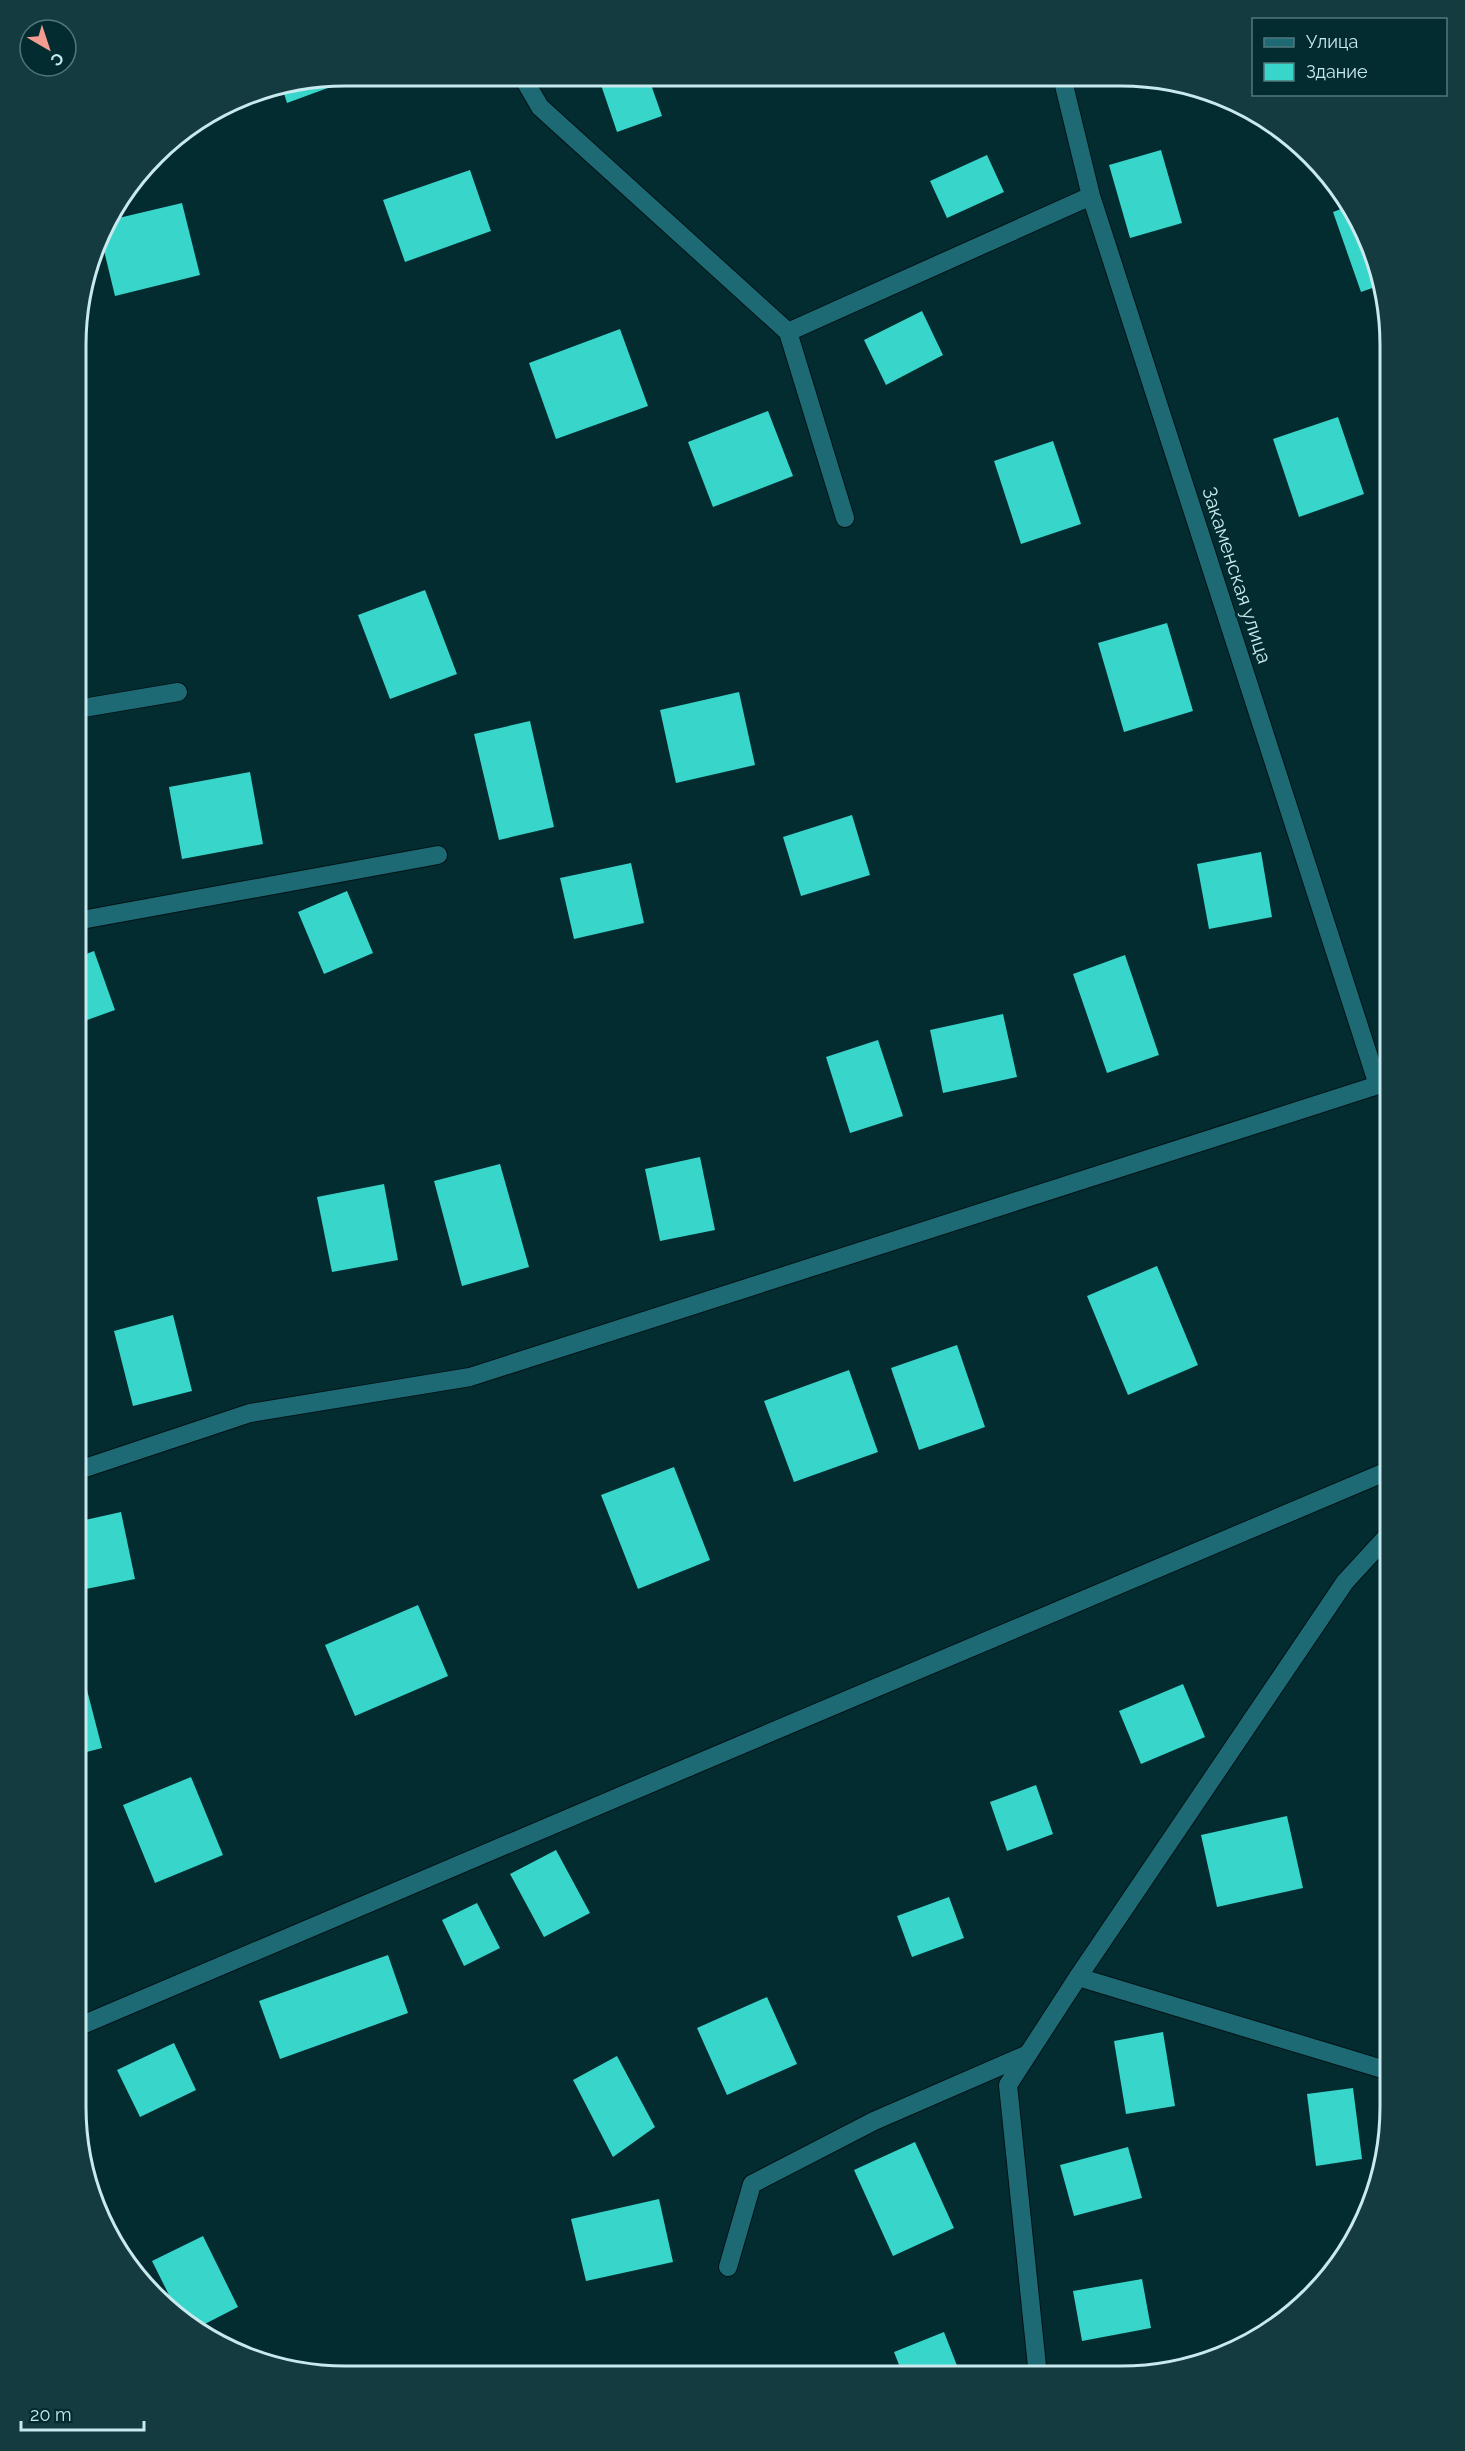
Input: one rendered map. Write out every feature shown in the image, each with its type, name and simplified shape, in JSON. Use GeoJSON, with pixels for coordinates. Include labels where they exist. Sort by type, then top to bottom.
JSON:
{"type":"FeatureCollection","features":[{"type":"Feature","properties":{"kind":"street"},"geometry":{"type":"LineString","coordinates":[[528,86],[540,107],[788,332],[845,518]]}},
{"type":"Feature","properties":{"kind":"street","name":"Закаменская улица"},"geometry":{"type":"LineString","coordinates":[[1064,86],[1091,196],[1380,1070]]}},
{"type":"Feature","properties":{"kind":"street"},"geometry":{"type":"LineString","coordinates":[[788,332],[1091,196]]}},
{"type":"Feature","properties":{"kind":"street"},"geometry":{"type":"LineString","coordinates":[[86,707],[178,692]]}},
{"type":"Feature","properties":{"kind":"street"},"geometry":{"type":"LineString","coordinates":[[86,919],[438,855]]}},
{"type":"Feature","properties":{"kind":"street"},"geometry":{"type":"LineString","coordinates":[[86,1468],[250,1413],[470,1377],[1380,1083]]}},
{"type":"Feature","properties":{"kind":"street"},"geometry":{"type":"LineString","coordinates":[[86,2023],[1380,1474]]}},
{"type":"Feature","properties":{"kind":"street"},"geometry":{"type":"LineString","coordinates":[[1037,2366],[1008,2085],[1078,1977],[1345,1582],[1380,1544]]}},
{"type":"Feature","properties":{"kind":"street"},"geometry":{"type":"LineString","coordinates":[[1078,1977],[1380,2068]]}},
{"type":"Feature","properties":{"kind":"street"},"geometry":{"type":"LineString","coordinates":[[728,2267],[752,2184],[874,2121],[1028,2055]]}},
{"type":"Feature","properties":{"kind":"building"},"geometry":{"type":"Polygon","coordinates":[[[333,86],[287,103],[284,92],[333,86]]]}},
{"type":"Feature","properties":{"kind":"building"},"geometry":{"type":"Polygon","coordinates":[[[601,86],[652,86],[662,116],[617,132],[601,86]]]}},
{"type":"Feature","properties":{"kind":"building"},"geometry":{"type":"Polygon","coordinates":[[[1161,150],[1182,223],[1130,238],[1109,165],[1161,150]]]}},
{"type":"Feature","properties":{"kind":"building"},"geometry":{"type":"Polygon","coordinates":[[[987,155],[1004,192],[947,218],[930,181],[987,155]]]}},
{"type":"Feature","properties":{"kind":"building"},"geometry":{"type":"Polygon","coordinates":[[[470,170],[491,231],[405,262],[383,200],[470,170]]]}},
{"type":"Feature","properties":{"kind":"building"},"geometry":{"type":"Polygon","coordinates":[[[182,203],[200,275],[115,296],[104,249],[118,218],[182,203]]]}},
{"type":"Feature","properties":{"kind":"building"},"geometry":{"type":"Polygon","coordinates":[[[1341,209],[1345,215],[1360,245],[1373,288],[1361,292],[1333,212],[1341,209]]]}},
{"type":"Feature","properties":{"kind":"building"},"geometry":{"type":"Polygon","coordinates":[[[922,311],[943,355],[886,385],[864,340],[922,311]]]}},
{"type":"Feature","properties":{"kind":"building"},"geometry":{"type":"Polygon","coordinates":[[[620,329],[648,406],[556,439],[529,363],[620,329]]]}},
{"type":"Feature","properties":{"kind":"building"},"geometry":{"type":"Polygon","coordinates":[[[768,411],[793,476],[713,507],[688,442],[768,411]]]}},
{"type":"Feature","properties":{"kind":"building"},"geometry":{"type":"Polygon","coordinates":[[[1338,417],[1364,494],[1299,517],[1273,439],[1338,417]]]}},
{"type":"Feature","properties":{"kind":"building"},"geometry":{"type":"Polygon","coordinates":[[[1053,441],[1081,524],[1021,544],[994,461],[1053,441]]]}},
{"type":"Feature","properties":{"kind":"building"},"geometry":{"type":"Polygon","coordinates":[[[425,590],[457,674],[390,699],[358,615],[425,590]]]}},
{"type":"Feature","properties":{"kind":"building"},"geometry":{"type":"Polygon","coordinates":[[[1167,623],[1193,711],[1124,732],[1098,643],[1167,623]]]}},
{"type":"Feature","properties":{"kind":"building"},"geometry":{"type":"Polygon","coordinates":[[[739,692],[755,765],[676,783],[660,710],[739,692]]]}},
{"type":"Feature","properties":{"kind":"building"},"geometry":{"type":"Polygon","coordinates":[[[530,721],[554,827],[499,840],[474,734],[530,721]]]}},
{"type":"Feature","properties":{"kind":"building"},"geometry":{"type":"Polygon","coordinates":[[[250,772],[263,844],[182,859],[169,787],[250,772]]]}},
{"type":"Feature","properties":{"kind":"building"},"geometry":{"type":"Polygon","coordinates":[[[852,815],[870,875],[801,896],[783,837],[852,815]]]}},
{"type":"Feature","properties":{"kind":"building"},"geometry":{"type":"Polygon","coordinates":[[[1261,852],[1272,917],[1209,929],[1197,864],[1261,852]]]}},
{"type":"Feature","properties":{"kind":"building"},"geometry":{"type":"Polygon","coordinates":[[[631,863],[644,923],[574,939],[560,878],[631,863]]]}},
{"type":"Feature","properties":{"kind":"building"},"geometry":{"type":"Polygon","coordinates":[[[347,891],[373,953],[324,974],[298,912],[347,891]]]}},
{"type":"Feature","properties":{"kind":"building"},"geometry":{"type":"Polygon","coordinates":[[[94,951],[115,1010],[86,1020],[86,954],[94,951]]]}},
{"type":"Feature","properties":{"kind":"building"},"geometry":{"type":"Polygon","coordinates":[[[1125,955],[1159,1055],[1107,1073],[1073,974],[1125,955]]]}},
{"type":"Feature","properties":{"kind":"building"},"geometry":{"type":"Polygon","coordinates":[[[1003,1014],[1017,1077],[943,1093],[930,1030],[1003,1014]]]}},
{"type":"Feature","properties":{"kind":"building"},"geometry":{"type":"Polygon","coordinates":[[[878,1040],[903,1116],[850,1133],[826,1057],[878,1040]]]}},
{"type":"Feature","properties":{"kind":"building"},"geometry":{"type":"Polygon","coordinates":[[[700,1157],[715,1230],[660,1241],[645,1169],[700,1157]]]}},
{"type":"Feature","properties":{"kind":"building"},"geometry":{"type":"Polygon","coordinates":[[[500,1164],[529,1267],[462,1286],[434,1181],[500,1164]]]}},
{"type":"Feature","properties":{"kind":"building"},"geometry":{"type":"Polygon","coordinates":[[[384,1184],[398,1260],[332,1272],[317,1197],[384,1184]]]}},
{"type":"Feature","properties":{"kind":"building"},"geometry":{"type":"Polygon","coordinates":[[[1157,1266],[1198,1365],[1128,1395],[1087,1296],[1157,1266]]]}},
{"type":"Feature","properties":{"kind":"building"},"geometry":{"type":"Polygon","coordinates":[[[173,1315],[192,1391],[133,1406],[114,1331],[173,1315]]]}},
{"type":"Feature","properties":{"kind":"building"},"geometry":{"type":"Polygon","coordinates":[[[957,1345],[985,1427],[919,1450],[891,1368],[957,1345]]]}},
{"type":"Feature","properties":{"kind":"building"},"geometry":{"type":"Polygon","coordinates":[[[849,1370],[878,1452],[794,1482],[764,1401],[849,1370]]]}},
{"type":"Feature","properties":{"kind":"building"},"geometry":{"type":"Polygon","coordinates":[[[674,1467],[710,1560],[638,1589],[601,1495],[674,1467]]]}},
{"type":"Feature","properties":{"kind":"building"},"geometry":{"type":"Polygon","coordinates":[[[121,1512],[135,1579],[86,1589],[86,1520],[121,1512]]]}},
{"type":"Feature","properties":{"kind":"building"},"geometry":{"type":"Polygon","coordinates":[[[418,1605],[448,1676],[355,1716],[325,1645],[418,1605]]]}},
{"type":"Feature","properties":{"kind":"building"},"geometry":{"type":"Polygon","coordinates":[[[1183,1684],[1205,1737],[1141,1764],[1119,1711],[1183,1684]]]}},
{"type":"Feature","properties":{"kind":"building"},"geometry":{"type":"Polygon","coordinates":[[[86,1690],[102,1748],[86,1752],[86,1690]]]}},
{"type":"Feature","properties":{"kind":"building"},"geometry":{"type":"Polygon","coordinates":[[[191,1777],[223,1855],[155,1883],[123,1805],[191,1777]]]}},
{"type":"Feature","properties":{"kind":"building"},"geometry":{"type":"Polygon","coordinates":[[[1036,1785],[1053,1834],[1007,1851],[990,1802],[1036,1785]]]}},
{"type":"Feature","properties":{"kind":"building"},"geometry":{"type":"Polygon","coordinates":[[[1287,1816],[1303,1888],[1217,1907],[1201,1835],[1287,1816]]]}},
{"type":"Feature","properties":{"kind":"building"},"geometry":{"type":"Polygon","coordinates":[[[556,1850],[590,1913],[544,1937],[510,1874],[556,1850]]]}},
{"type":"Feature","properties":{"kind":"building"},"geometry":{"type":"Polygon","coordinates":[[[949,1897],[964,1938],[912,1957],[897,1916],[949,1897]]]}},
{"type":"Feature","properties":{"kind":"building"},"geometry":{"type":"Polygon","coordinates":[[[477,1903],[500,1948],[464,1966],[442,1920],[477,1903]]]}},
{"type":"Feature","properties":{"kind":"building"},"geometry":{"type":"Polygon","coordinates":[[[388,1955],[408,2013],[280,2059],[259,2001],[388,1955]]]}},
{"type":"Feature","properties":{"kind":"building"},"geometry":{"type":"Polygon","coordinates":[[[767,1997],[797,2064],[727,2095],[697,2028],[767,1997]]]}},
{"type":"Feature","properties":{"kind":"building"},"geometry":{"type":"Polygon","coordinates":[[[1163,2032],[1175,2106],[1126,2114],[1114,2041],[1163,2032]]]}},
{"type":"Feature","properties":{"kind":"building"},"geometry":{"type":"Polygon","coordinates":[[[174,2043],[196,2090],[140,2117],[117,2070],[174,2043]]]}},
{"type":"Feature","properties":{"kind":"building"},"geometry":{"type":"Polygon","coordinates":[[[617,2056],[655,2127],[613,2157],[573,2080],[617,2056]]]}},
{"type":"Feature","properties":{"kind":"building"},"geometry":{"type":"Polygon","coordinates":[[[1353,2088],[1362,2159],[1316,2166],[1307,2094],[1353,2088]]]}},
{"type":"Feature","properties":{"kind":"building"},"geometry":{"type":"Polygon","coordinates":[[[915,2142],[954,2228],[893,2256],[854,2170],[915,2142]]]}},
{"type":"Feature","properties":{"kind":"building"},"geometry":{"type":"Polygon","coordinates":[[[1128,2147],[1142,2198],[1074,2216],[1060,2165],[1128,2147]]]}},
{"type":"Feature","properties":{"kind":"building"},"geometry":{"type":"Polygon","coordinates":[[[659,2199],[673,2262],[586,2281],[571,2219],[659,2199]]]}},
{"type":"Feature","properties":{"kind":"building"},"geometry":{"type":"Polygon","coordinates":[[[203,2236],[238,2307],[204,2324],[171,2298],[152,2261],[203,2236]]]}},
{"type":"Feature","properties":{"kind":"building"},"geometry":{"type":"Polygon","coordinates":[[[1142,2279],[1151,2328],[1082,2341],[1073,2291],[1142,2279]]]}},
{"type":"Feature","properties":{"kind":"building"},"geometry":{"type":"Polygon","coordinates":[[[944,2332],[957,2366],[899,2366],[894,2352],[944,2332]]]}}]}
